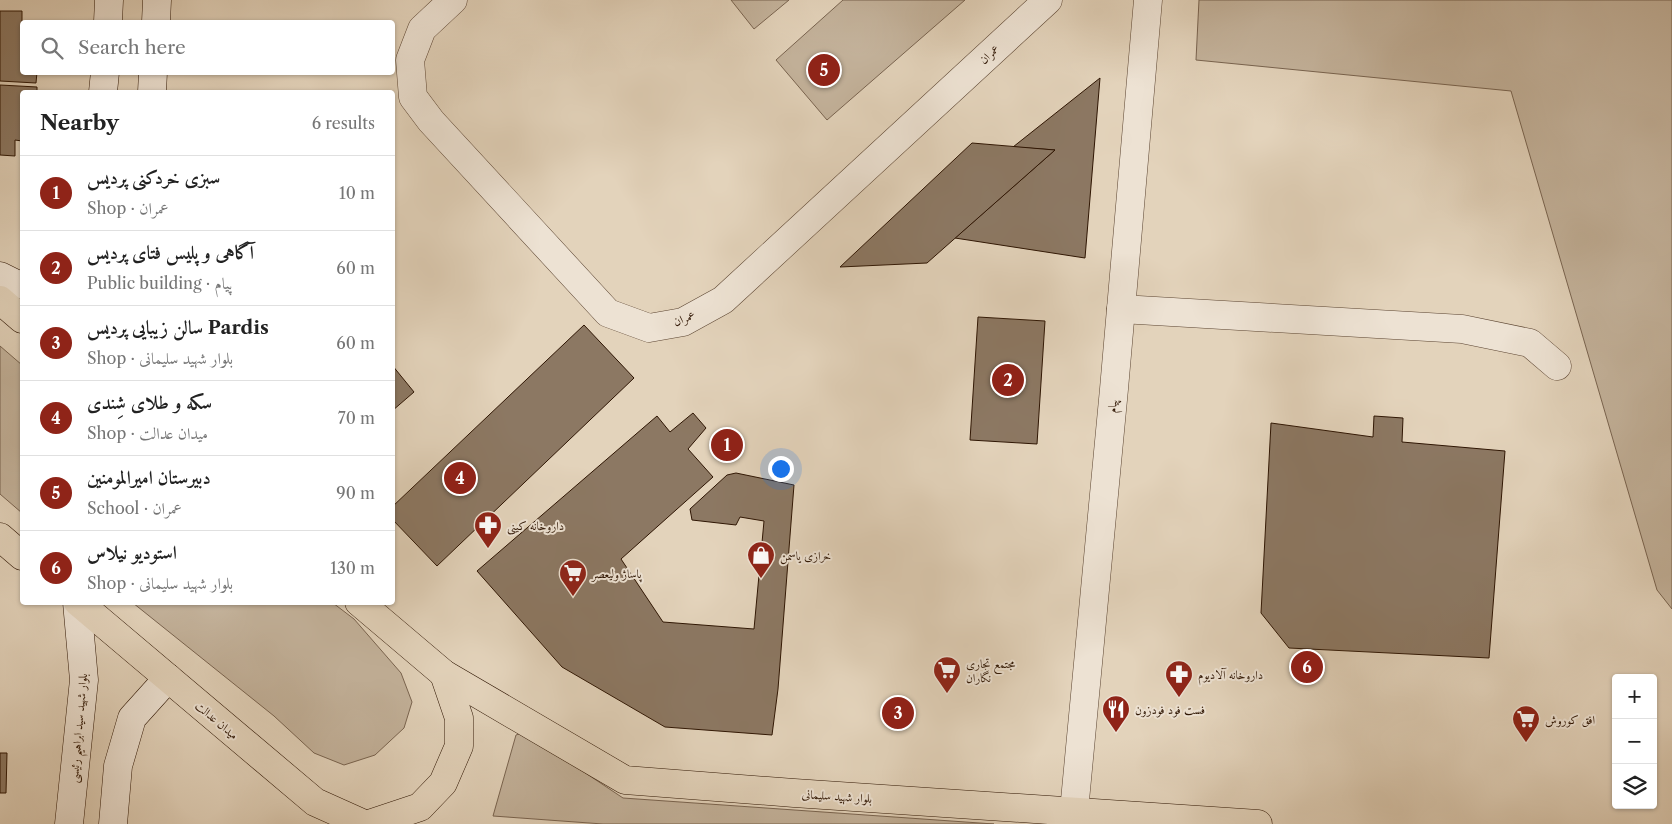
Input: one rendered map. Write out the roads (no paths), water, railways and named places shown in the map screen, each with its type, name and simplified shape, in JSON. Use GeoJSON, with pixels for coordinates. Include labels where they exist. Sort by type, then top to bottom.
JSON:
{"type":"FeatureCollection","features":[{"type":"Feature","properties":{"kind":"main road"},"geometry":{"type":"LineString","coordinates":[[0,300],[20,317]]}},
{"type":"Feature","properties":{"kind":"main road"},"geometry":{"type":"LineString","coordinates":[[0,537],[20,554]]}},
{"type":"Feature","properties":{"kind":"main road","name":"میدان عدالت"},"geometry":{"type":"LineString","coordinates":[[81,605],[315,802],[364,824]]}},
{"type":"Feature","properties":{"kind":"main road"},"geometry":{"type":"LineString","coordinates":[[363,605],[444,674],[459,718],[459,746],[443,783],[420,807],[369,824]]}},
{"type":"Feature","properties":{"kind":"main road","name":"بلوار شهید سلیمانی"},"geometry":{"type":"LineString","coordinates":[[444,674],[625,780],[1258,824]]}},
{"type":"Feature","properties":{"kind":"street"},"geometry":{"type":"LineString","coordinates":[[108,20],[109,0]]}},
{"type":"Feature","properties":{"kind":"street"},"geometry":{"type":"LineString","coordinates":[[156,20],[157,0]]}},
{"type":"Feature","properties":{"kind":"street","name":"عمران"},"geometry":{"type":"LineString","coordinates":[[453,0],[422,29],[410,60],[413,96],[431,121],[608,313],[648,328],[683,322],[723,300],[1048,0]]}},
{"type":"Feature","properties":{"kind":"street","name":"پیام"},"geometry":{"type":"LineString","coordinates":[[1074,811],[1148,0]]}},
{"type":"Feature","properties":{"kind":"street"},"geometry":{"type":"LineString","coordinates":[[103,90],[105,75]]}},
{"type":"Feature","properties":{"kind":"street"},"geometry":{"type":"LineString","coordinates":[[152,90],[153,75]]}},
{"type":"Feature","properties":{"kind":"street"},"geometry":{"type":"LineString","coordinates":[[0,276],[20,284]]}},
{"type":"Feature","properties":{"kind":"street"},"geometry":{"type":"LineString","coordinates":[[1121,309],[1462,329],[1530,343],[1556,366]]}},
{"type":"Feature","properties":{"kind":"street","name":"بلوار شهید سید ابراهیم رئیسی"},"geometry":{"type":"LineString","coordinates":[[69,824],[84,680],[77,605]]}},
{"type":"Feature","properties":{"kind":"street"},"geometry":{"type":"LineString","coordinates":[[113,824],[118,766],[132,718],[168,678]]}},
{"type":"Feature","properties":{"kind":"place","name":"دبیرستان امیرالمومنین"},"geometry":{"type":"Point","coordinates":[824,70]}},
{"type":"Feature","properties":{"kind":"place","name":"آگاهی و پلیس فتای پردیس"},"geometry":{"type":"Point","coordinates":[1008,380]}},
{"type":"Feature","properties":{"kind":"place","name":"سبزی خردکنی پردیس"},"geometry":{"type":"Point","coordinates":[727,445]}},
{"type":"Feature","properties":{"kind":"place","name":"سکه و طلای شِندی"},"geometry":{"type":"Point","coordinates":[460,478]}},
{"type":"Feature","properties":{"kind":"place","name":"داروخانه کینی"},"geometry":{"type":"Point","coordinates":[488,549]}},
{"type":"Feature","properties":{"kind":"place","name":"خرازی یاسمن"},"geometry":{"type":"Point","coordinates":[761,579]}},
{"type":"Feature","properties":{"kind":"place","name":"پاساژ ولیعصر"},"geometry":{"type":"Point","coordinates":[573,597]}},
{"type":"Feature","properties":{"kind":"place","name":"استودیو نیلاس"},"geometry":{"type":"Point","coordinates":[1307,667]}},
{"type":"Feature","properties":{"kind":"place","name":"مجتمع تجاری نگاران"},"geometry":{"type":"Point","coordinates":[947,694]}},
{"type":"Feature","properties":{"kind":"place","name":"داروخانه آلادیوم"},"geometry":{"type":"Point","coordinates":[1179,698]}},
{"type":"Feature","properties":{"kind":"place","name":"سالن زیبایی پردیس Pardis"},"geometry":{"type":"Point","coordinates":[898,713]}},
{"type":"Feature","properties":{"kind":"place","name":"فست فود فودزون"},"geometry":{"type":"Point","coordinates":[1116,733]}},
{"type":"Feature","properties":{"kind":"place","name":"افق کوروش"},"geometry":{"type":"Point","coordinates":[1526,743]}}]}
